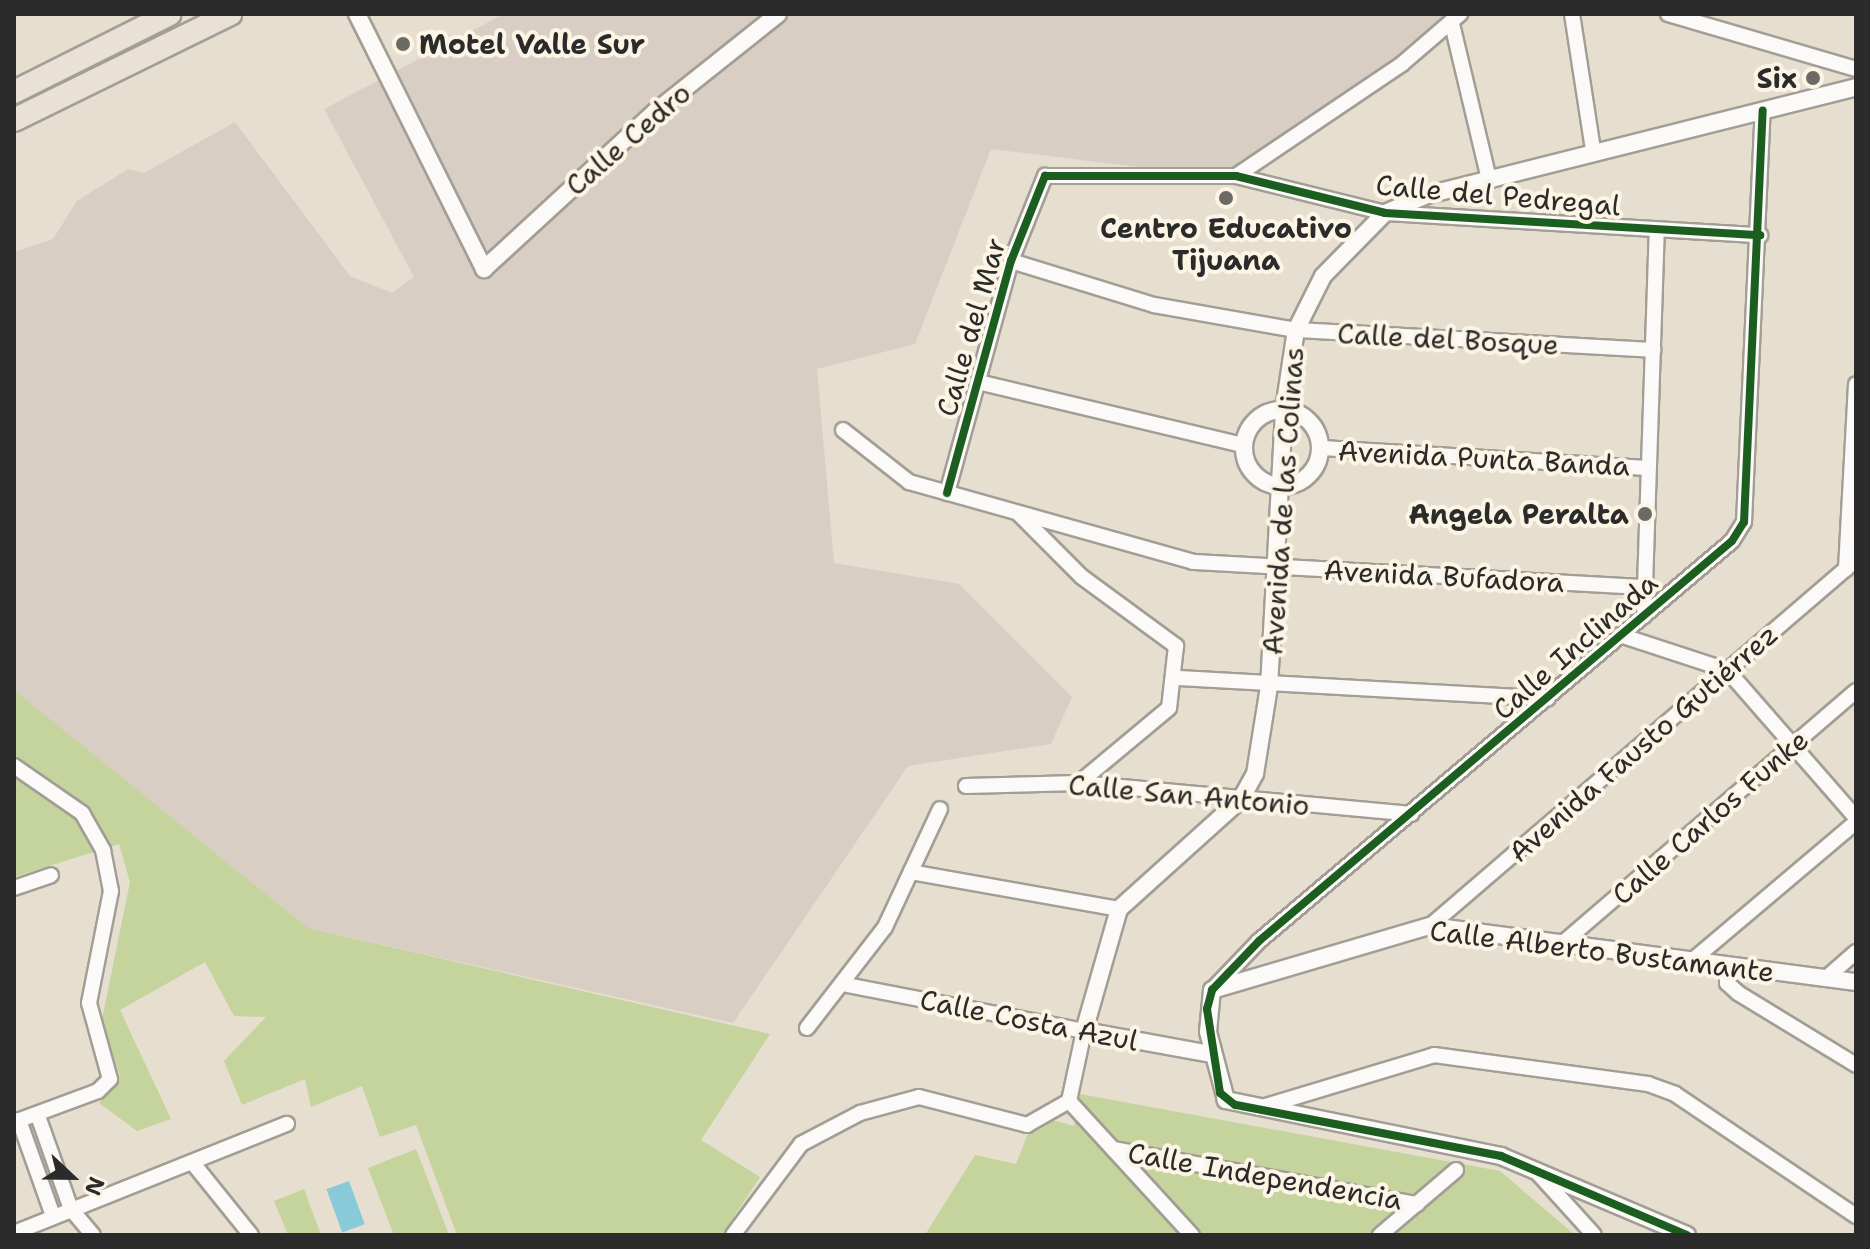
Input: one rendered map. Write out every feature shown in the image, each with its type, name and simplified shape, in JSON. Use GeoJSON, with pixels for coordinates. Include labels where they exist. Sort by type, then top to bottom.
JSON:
{"type":"FeatureCollection","features":[{"type":"Feature","properties":{"kind":"highway"},"geometry":{"type":"LineString","coordinates":[[14,92],[170,14]]}},
{"type":"Feature","properties":{"kind":"highway"},"geometry":{"type":"LineString","coordinates":[[14,120],[230,14]]}},
{"type":"Feature","properties":{"kind":"street","name":"Calle Cedro"},"geometry":{"type":"LineString","coordinates":[[357,14],[484,269],[655,112],[778,14]]}},
{"type":"Feature","properties":{"kind":"street"},"geometry":{"type":"LineString","coordinates":[[1572,14],[1593,150]]}},
{"type":"Feature","properties":{"kind":"street"},"geometry":{"type":"LineString","coordinates":[[1668,14],[1690,17],[1856,69]]}},
{"type":"Feature","properties":{"kind":"street"},"geometry":{"type":"LineString","coordinates":[[1236,176],[1456,19],[1488,175]]}},
{"type":"Feature","properties":{"kind":"street","name":"Avenida de las Colinas"},"geometry":{"type":"LineString","coordinates":[[1119,909],[1241,799],[1255,774],[1269,687],[1284,409],[1296,330],[1323,276],[1385,213],[1488,175],[1856,87]]}},
{"type":"Feature","properties":{"kind":"street","name":"Calle Inclinada"},"geometry":{"type":"LineString","coordinates":[[1212,990],[1259,941],[1644,616],[1744,522],[1760,235],[1763,110]]}},
{"type":"Feature","properties":{"kind":"street","name":"Calle del Pedregal"},"geometry":{"type":"LineString","coordinates":[[1045,176],[1236,176],[1385,213],[1760,235]]}},
{"type":"Feature","properties":{"kind":"street","name":"Calle del Mar"},"geometry":{"type":"LineString","coordinates":[[947,493],[1011,261],[1045,176]]}},
{"type":"Feature","properties":{"kind":"street"},"geometry":{"type":"LineString","coordinates":[[1644,616],[1657,230]]}},
{"type":"Feature","properties":{"kind":"street","name":"Calle del Bosque"},"geometry":{"type":"LineString","coordinates":[[1011,261],[1154,305],[1296,330],[1653,350]]}},
{"type":"Feature","properties":{"kind":"street"},"geometry":{"type":"LineString","coordinates":[[978,382],[1243,445]]}},
{"type":"Feature","properties":{"kind":"street"},"geometry":{"type":"LineString","coordinates":[[1851,564],[1856,384]]}},
{"type":"Feature","properties":{"kind":"street"},"geometry":{"type":"LineString","coordinates":[[1280,487],[1253,474],[1243,445],[1256,419],[1284,409]]}},
{"type":"Feature","properties":{"kind":"street","name":"Avenida Punta Banda"},"geometry":{"type":"LineString","coordinates":[[1280,487],[1308,476],[1321,448],[1310,421],[1284,409]]}},
{"type":"Feature","properties":{"kind":"street","name":"Avenida Bufadora"},"geometry":{"type":"LineString","coordinates":[[843,430],[909,482],[1151,554],[1277,567],[1643,587]]}},
{"type":"Feature","properties":{"kind":"street","name":"Avenida Punta Banda"},"geometry":{"type":"LineString","coordinates":[[1321,448],[1648,468]]}},
{"type":"Feature","properties":{"kind":"street"},"geometry":{"type":"LineString","coordinates":[[1018,514],[1082,577],[1176,646],[1177,678],[1169,708],[1079,783]]}},
{"type":"Feature","properties":{"kind":"street","name":"Avenida Fausto Gutiérrez"},"geometry":{"type":"LineString","coordinates":[[1430,926],[1851,564]]}},
{"type":"Feature","properties":{"kind":"street"},"geometry":{"type":"LineString","coordinates":[[1620,635],[1727,670],[1856,820],[1694,959]]}},
{"type":"Feature","properties":{"kind":"street"},"geometry":{"type":"LineString","coordinates":[[1177,678],[1269,687],[1547,699]]}},
{"type":"Feature","properties":{"kind":"street","name":"Calle Carlos Funke"},"geometry":{"type":"LineString","coordinates":[[1564,942],[1856,691]]}},
{"type":"Feature","properties":{"kind":"street"},"geometry":{"type":"LineString","coordinates":[[14,766],[82,813],[103,850],[111,891],[89,1003],[110,1079],[98,1091],[38,1116],[16,1121],[53,1216]]}},
{"type":"Feature","properties":{"kind":"street","name":"Calle San Antonio"},"geometry":{"type":"LineString","coordinates":[[966,786],[1079,783],[1412,814]]}},
{"type":"Feature","properties":{"kind":"street"},"geometry":{"type":"LineString","coordinates":[[807,1028],[847,985],[911,872],[940,809]]}},
{"type":"Feature","properties":{"kind":"street"},"geometry":{"type":"LineString","coordinates":[[733,1235],[801,1144],[860,1113],[919,1097],[1027,1125],[1069,1101],[1084,1031],[1119,909],[911,872]]}},
{"type":"Feature","properties":{"kind":"street"},"geometry":{"type":"LineString","coordinates":[[14,888],[51,875]]}},
{"type":"Feature","properties":{"kind":"street","name":"Calle Alberto Bustamante"},"geometry":{"type":"LineString","coordinates":[[1212,990],[1430,926],[1856,982]]}},
{"type":"Feature","properties":{"kind":"street"},"geometry":{"type":"LineString","coordinates":[[1825,979],[1856,952]]}},
{"type":"Feature","properties":{"kind":"street"},"geometry":{"type":"LineString","coordinates":[[1727,965],[1727,983],[1738,993],[1856,1065]]}},
{"type":"Feature","properties":{"kind":"street","name":"Calle Costa Azul"},"geometry":{"type":"LineString","coordinates":[[847,985],[1211,1054]]}},
{"type":"Feature","properties":{"kind":"street"},"geometry":{"type":"LineString","coordinates":[[1212,990],[1211,1054],[1220,1093],[1235,1105],[1501,1156],[1687,1235]]}},
{"type":"Feature","properties":{"kind":"street"},"geometry":{"type":"LineString","coordinates":[[1255,1110],[1434,1055],[1648,1084],[1675,1094],[1856,1216]]}},
{"type":"Feature","properties":{"kind":"street"},"geometry":{"type":"LineString","coordinates":[[1069,1101],[1192,1235]]}},
{"type":"Feature","properties":{"kind":"street"},"geometry":{"type":"LineString","coordinates":[[38,1116],[71,1209],[93,1235]]}},
{"type":"Feature","properties":{"kind":"street"},"geometry":{"type":"LineString","coordinates":[[14,1233],[287,1124]]}},
{"type":"Feature","properties":{"kind":"street","name":"Calle Independencia"},"geometry":{"type":"LineString","coordinates":[[1113,1149],[1417,1204]]}},
{"type":"Feature","properties":{"kind":"street"},"geometry":{"type":"LineString","coordinates":[[192,1162],[251,1235]]}},
{"type":"Feature","properties":{"kind":"street"},"geometry":{"type":"LineString","coordinates":[[1535,1169],[1594,1235]]}},
{"type":"Feature","properties":{"kind":"street"},"geometry":{"type":"LineString","coordinates":[[1380,1235],[1456,1170]]}},
{"type":"Feature","properties":{"kind":"shaded area"},"geometry":{"type":"Polygon","coordinates":[[[504,14],[1459,14],[1408,58],[1229,178],[991,149],[915,344],[817,369],[834,563],[959,584],[1072,697],[1051,744],[908,766],[733,1023],[308,928],[14,691],[14,252],[53,239],[77,201],[128,169],[144,173],[235,122],[350,276],[392,293],[414,277],[324,109],[504,14]]]}},
{"type":"Feature","properties":{"kind":"green space"},"geometry":{"type":"Polygon","coordinates":[[[14,690],[308,928],[770,1034],[701,1140],[760,1177],[722,1235],[457,1235],[416,1125],[380,1137],[362,1086],[311,1107],[305,1079],[242,1105],[224,1061],[266,1017],[234,1016],[205,962],[120,1010],[171,1119],[137,1131],[99,1103],[120,1076],[101,1024],[130,882],[119,844],[14,877],[14,690]]]}},
{"type":"Feature","properties":{"kind":"green space"},"geometry":{"type":"Polygon","coordinates":[[[1080,1094],[1500,1171],[1575,1235],[925,1235],[975,1155],[1016,1164],[1029,1131],[1052,1120],[1074,1126],[1080,1094]]]}},
{"type":"Feature","properties":{"kind":"green space"},"geometry":{"type":"Polygon","coordinates":[[[416,1149],[449,1235],[394,1235],[368,1168],[416,1149]]]}},
{"type":"Feature","properties":{"kind":"green space"},"geometry":{"type":"Polygon","coordinates":[[[304,1189],[321,1235],[288,1235],[274,1201],[304,1189]]]}},
{"type":"Feature","properties":{"kind":"water"},"geometry":{"type":"Polygon","coordinates":[[[349,1181],[365,1224],[342,1232],[326,1189],[349,1181]]]}},
{"type":"Feature","properties":{"kind":"cycle path"},"geometry":{"type":"LineString","coordinates":[[1687,1235],[1501,1156],[1235,1105],[1220,1093],[1207,1009],[1212,990],[1259,941],[1732,541],[1744,522],[1763,110]]}},
{"type":"Feature","properties":{"kind":"cycle path"},"geometry":{"type":"LineString","coordinates":[[947,493],[1011,261],[1045,176],[1236,176],[1385,213],[1760,235]]}},
{"type":"Feature","properties":{"kind":"place","name":"Motel Valle Sur"},"geometry":{"type":"Point","coordinates":[403,44]}},
{"type":"Feature","properties":{"kind":"place","name":"Six"},"geometry":{"type":"Point","coordinates":[1813,78]}},
{"type":"Feature","properties":{"kind":"place","name":"Centro Educativo Tijuana"},"geometry":{"type":"Point","coordinates":[1226,198]}},
{"type":"Feature","properties":{"kind":"place","name":"Angela Peralta"},"geometry":{"type":"Point","coordinates":[1645,514]}}]}
